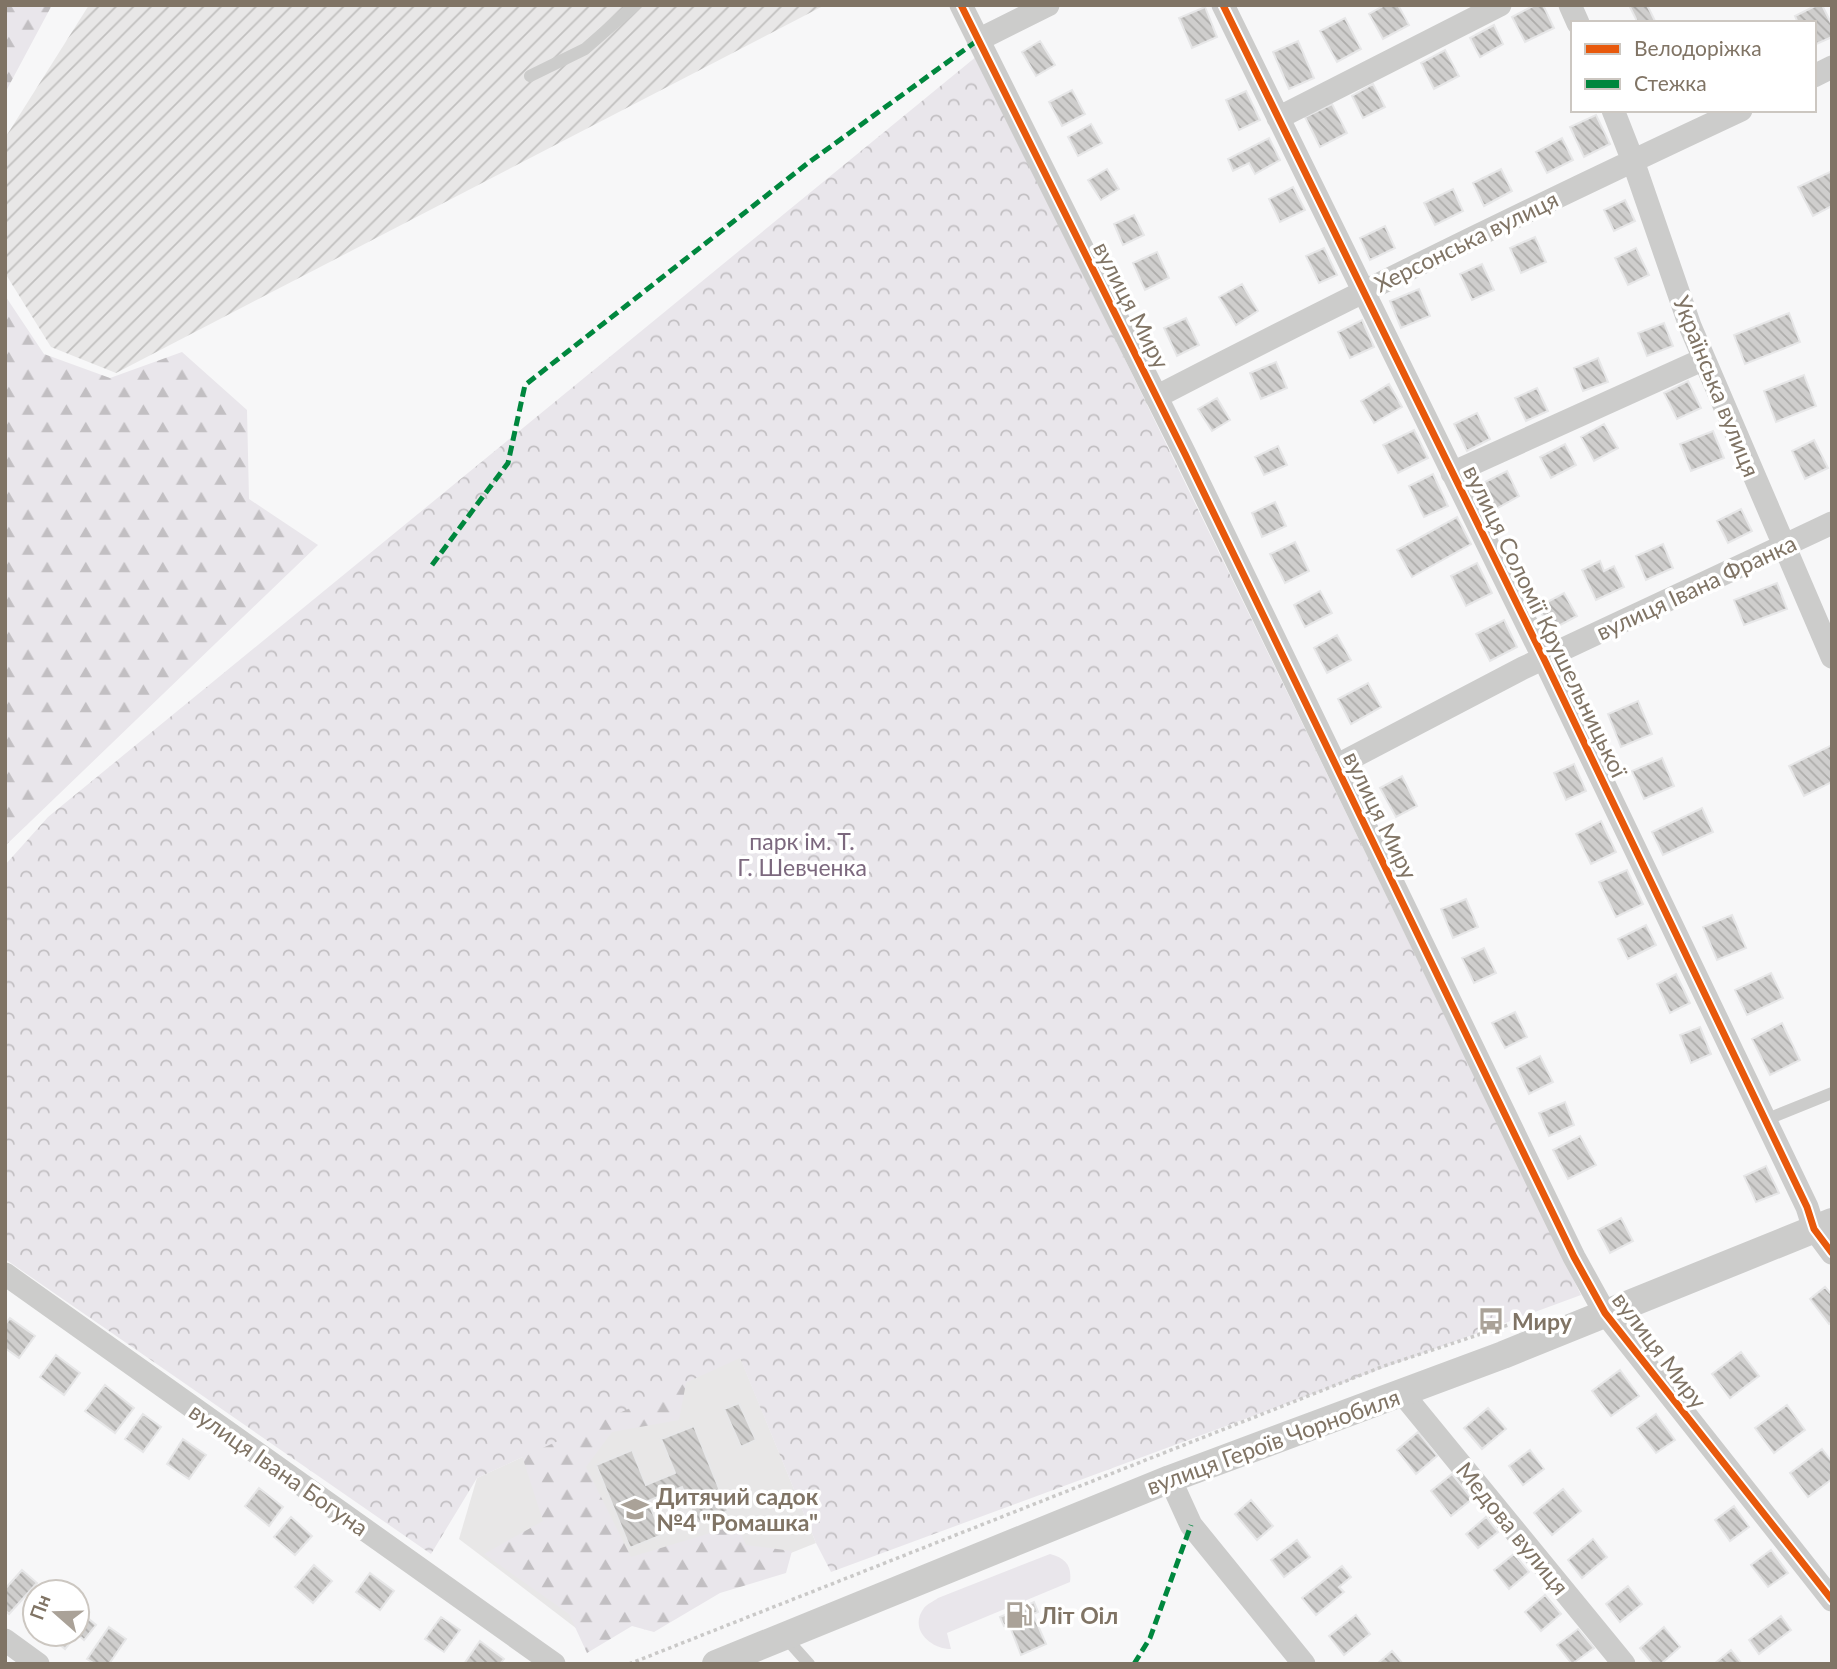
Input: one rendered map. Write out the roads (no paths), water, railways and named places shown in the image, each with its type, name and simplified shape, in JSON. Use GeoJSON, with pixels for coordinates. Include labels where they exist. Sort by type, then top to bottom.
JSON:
{"type":"FeatureCollection","features":[{"type":"Feature","properties":{"kind":"street","name":"вулиця Миру"},"geometry":{"type":"LineString","coordinates":[[961,5],[1156,397],[1574,1257],[1605,1313],[1832,1600]]}},
{"type":"Feature","properties":{"kind":"street"},"geometry":{"type":"LineString","coordinates":[[978,40],[1048,5]]}},
{"type":"Feature","properties":{"kind":"street","name":"вулиця Соломії Крушельницької"},"geometry":{"type":"LineString","coordinates":[[1223,5],[1544,659],[1807,1207],[1823,1226],[1832,1253]]}},
{"type":"Feature","properties":{"kind":"street"},"geometry":{"type":"LineString","coordinates":[[1278,118],[1500,5]]}},
{"type":"Feature","properties":{"kind":"street"},"geometry":{"type":"LineString","coordinates":[[1816,75],[1832,67]]}},
{"type":"Feature","properties":{"kind":"street","name":"Українська вулиця"},"geometry":{"type":"LineString","coordinates":[[1614,112],[1690,326],[1832,657]]}},
{"type":"Feature","properties":{"kind":"street","name":"Херсонська вулиця"},"geometry":{"type":"LineString","coordinates":[[1156,397],[1362,292],[1737,112]]}},
{"type":"Feature","properties":{"kind":"street"},"geometry":{"type":"LineString","coordinates":[[1452,473],[1704,359]]}},
{"type":"Feature","properties":{"kind":"street","name":"вулиця Івана Франка"},"geometry":{"type":"LineString","coordinates":[[1336,766],[1523,668],[1832,523]]}},
{"type":"Feature","properties":{"kind":"street","name":"вулиця Героїв Чорнобиля"},"geometry":{"type":"LineString","coordinates":[[716,1664],[1170,1479],[1402,1393],[1823,1226]]}},
{"type":"Feature","properties":{"kind":"street","name":"вулиця Івана Богуна"},"geometry":{"type":"LineString","coordinates":[[5,1274],[554,1664]]}},
{"type":"Feature","properties":{"kind":"street","name":"Медова вулиця"},"geometry":{"type":"LineString","coordinates":[[1402,1393],[1624,1664]]}},
{"type":"Feature","properties":{"kind":"street"},"geometry":{"type":"LineString","coordinates":[[1170,1479],[1191,1525],[1304,1664]]}},
{"type":"Feature","properties":{"kind":"street"},"geometry":{"type":"LineString","coordinates":[[5,1640],[38,1664]]}},
{"type":"Feature","properties":{"kind":"lane"},"geometry":{"type":"LineString","coordinates":[[530,76],[585,49],[635,5]]}},
{"type":"Feature","properties":{"kind":"lane"},"geometry":{"type":"LineString","coordinates":[[1765,1120],[1832,1093]]}},
{"type":"Feature","properties":{"kind":"lane"},"geometry":{"type":"LineString","coordinates":[[783,1636],[809,1664]]}},
{"type":"Feature","properties":{"kind":"place","name":"Миру"},"geometry":{"type":"Point","coordinates":[1491,1321]}},
{"type":"Feature","properties":{"kind":"place","name":"Дитячий садок №4 \"Ромашка\""},"geometry":{"type":"Point","coordinates":[635,1509]}},
{"type":"Feature","properties":{"kind":"place","name":"Літ Оіл"},"geometry":{"type":"Point","coordinates":[1019,1615]}},
{"type":"Feature","properties":{"kind":"park label","name":"парк ім. Т. Г. Шевченка"},"geometry":{"type":"Point","coordinates":[802,854]}}]}
